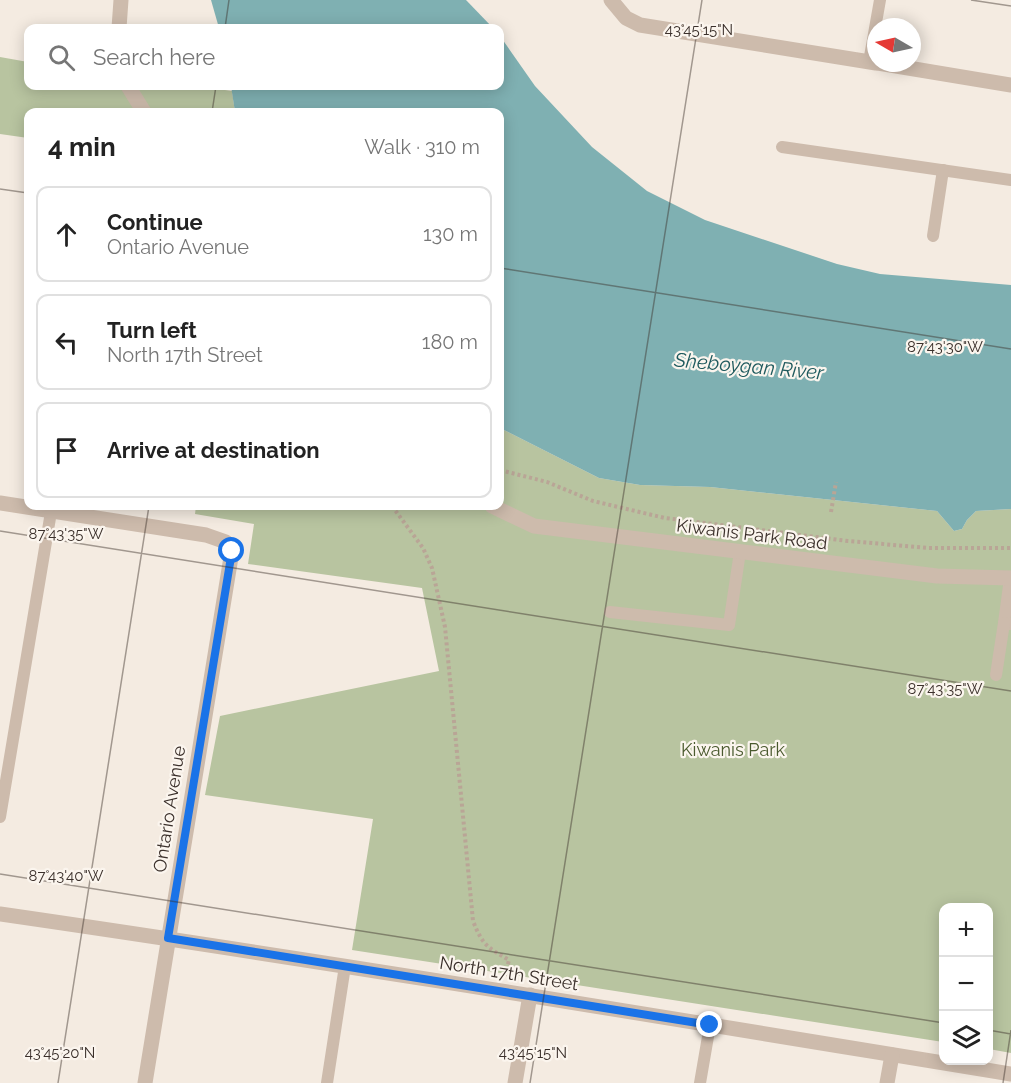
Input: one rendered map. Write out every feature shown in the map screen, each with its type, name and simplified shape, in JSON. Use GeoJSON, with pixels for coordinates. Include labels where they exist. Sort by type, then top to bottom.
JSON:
{"type":"FeatureCollection","features":[{"type":"Feature","properties":{"kind":"street"},"geometry":{"type":"LineString","coordinates":[[119,24],[121,0]]}},
{"type":"Feature","properties":{"kind":"street"},"geometry":{"type":"LineString","coordinates":[[612,2],[628,20],[640,25],[867,61]]}},
{"type":"Feature","properties":{"kind":"street"},"geometry":{"type":"LineString","coordinates":[[921,70],[1011,84]]}},
{"type":"Feature","properties":{"kind":"street"},"geometry":{"type":"LineString","coordinates":[[130,90],[142,108]]}},
{"type":"Feature","properties":{"kind":"street"},"geometry":{"type":"LineString","coordinates":[[0,503],[24,505]]}},
{"type":"Feature","properties":{"kind":"street","name":"Ontario Avenue"},"geometry":{"type":"LineString","coordinates":[[62,510],[206,535],[226,542],[232,551],[145,1083]]}},
{"type":"Feature","properties":{"kind":"street","name":"Kiwanis Park Road"},"geometry":{"type":"LineString","coordinates":[[500,510],[534,526],[937,576],[1011,578]]}},
{"type":"Feature","properties":{"kind":"street","name":"North 17th Street"},"geometry":{"type":"LineString","coordinates":[[0,914],[530,995],[1011,1074]]}},
{"type":"Feature","properties":{"kind":"street"},"geometry":{"type":"LineString","coordinates":[[515,1083],[530,995]]}},
{"type":"Feature","properties":{"kind":"street"},"geometry":{"type":"LineString","coordinates":[[887,1083],[892,1055]]}},
{"type":"Feature","properties":{"kind":"lane"},"geometry":{"type":"LineString","coordinates":[[878,18],[879,0]]}},
{"type":"Feature","properties":{"kind":"lane"},"geometry":{"type":"LineString","coordinates":[[782,147],[1011,180]]}},
{"type":"Feature","properties":{"kind":"lane"},"geometry":{"type":"LineString","coordinates":[[933,236],[943,170]]}},
{"type":"Feature","properties":{"kind":"lane"},"geometry":{"type":"LineString","coordinates":[[0,817],[51,510]]}},
{"type":"Feature","properties":{"kind":"lane"},"geometry":{"type":"LineString","coordinates":[[610,612],[729,625],[740,552]]}},
{"type":"Feature","properties":{"kind":"lane"},"geometry":{"type":"LineString","coordinates":[[996,675],[1008,623],[1011,578]]}},
{"type":"Feature","properties":{"kind":"lane"},"geometry":{"type":"LineString","coordinates":[[327,1083],[345,966]]}},
{"type":"Feature","properties":{"kind":"lane"},"geometry":{"type":"LineString","coordinates":[[700,1083],[710,1025]]}},
{"type":"Feature","properties":{"kind":"path"},"geometry":{"type":"LineString","coordinates":[[504,471],[547,482],[593,501],[665,518],[848,541],[929,548],[1011,548]]}},
{"type":"Feature","properties":{"kind":"path"},"geometry":{"type":"LineString","coordinates":[[831,512],[836,482]]}},
{"type":"Feature","properties":{"kind":"path"},"geometry":{"type":"LineString","coordinates":[[395,510],[423,548],[432,568],[445,627],[474,921],[479,937],[490,950],[509,960],[501,991]]}},
{"type":"Feature","properties":{"kind":"green space"},"geometry":{"type":"Polygon","coordinates":[[[0,57],[24,61],[24,90],[232,91],[234,108],[24,108],[24,137],[0,134],[0,57]]]}},
{"type":"Feature","properties":{"kind":"green space","name":"Kiwanis Park"},"geometry":{"type":"Polygon","coordinates":[[[504,430],[599,478],[640,485],[710,487],[937,511],[954,531],[962,529],[976,511],[1011,509],[1011,1053],[993,1050],[993,903],[939,903],[939,1041],[352,950],[373,819],[205,795],[220,716],[439,671],[422,588],[248,564],[254,524],[195,514],[196,510],[504,510],[504,430]]]}},
{"type":"Feature","properties":{"kind":"water"},"geometry":{"type":"Polygon","coordinates":[[[211,0],[466,0],[489,24],[218,24],[211,0]]]}},
{"type":"Feature","properties":{"kind":"water","name":"Sheboygan River"},"geometry":{"type":"Polygon","coordinates":[[[504,42],[535,86],[592,147],[647,191],[705,220],[837,264],[880,274],[1011,285],[1011,509],[976,511],[962,529],[954,531],[937,511],[710,487],[640,485],[599,478],[504,430],[504,108],[234,108],[232,90],[504,90],[504,42]]]}},
{"type":"Feature","properties":{"kind":"route"},"geometry":{"type":"LineString","coordinates":[[232,551],[168,938],[710,1025]]}}]}
